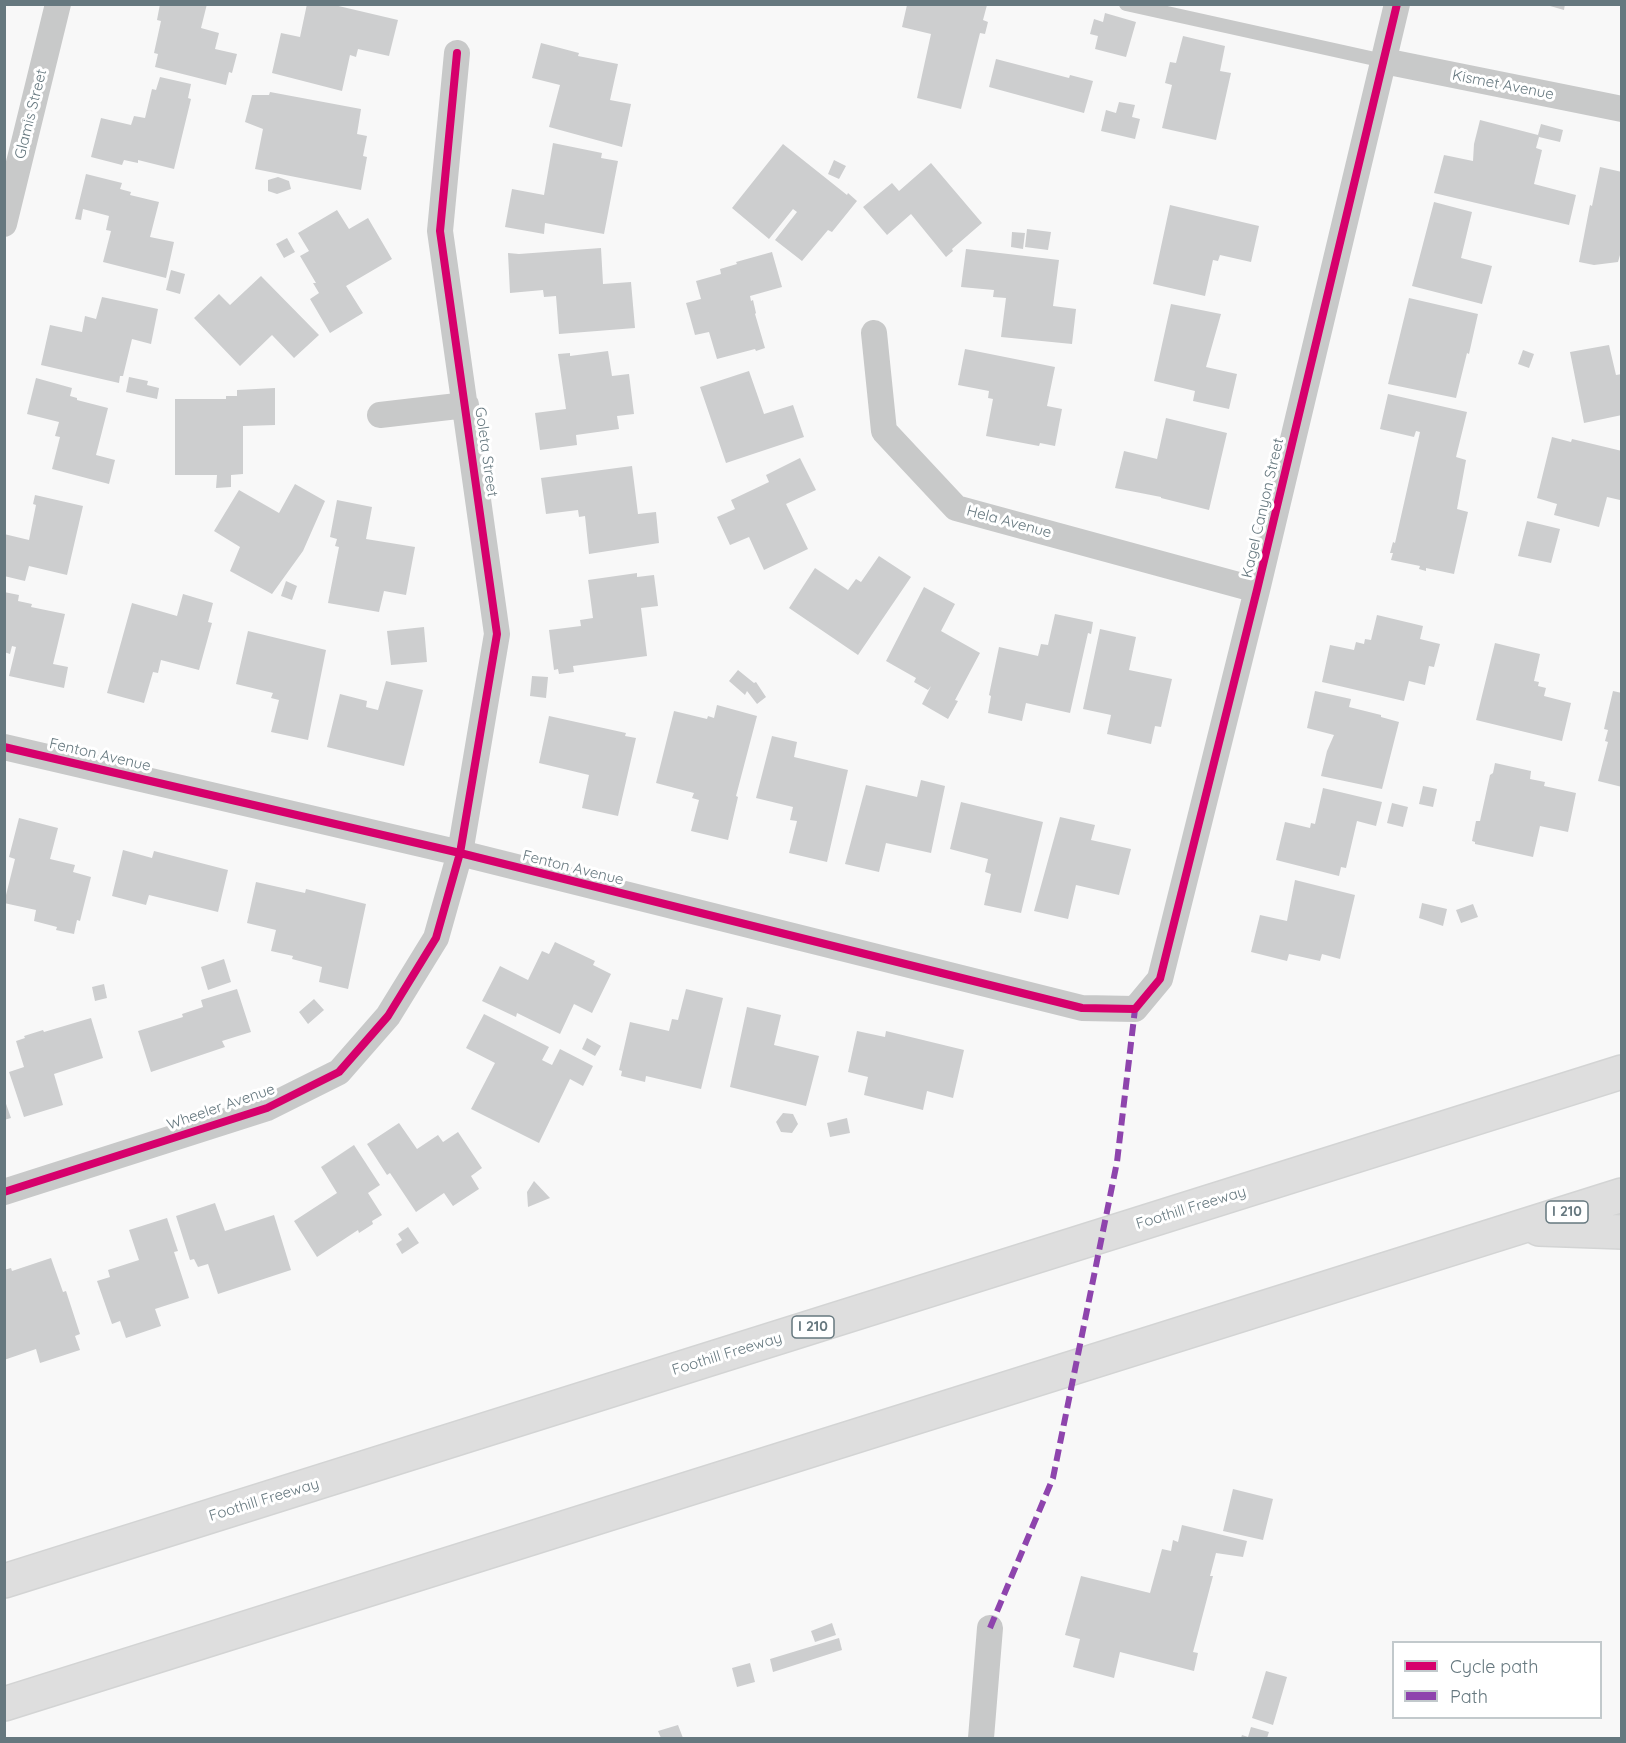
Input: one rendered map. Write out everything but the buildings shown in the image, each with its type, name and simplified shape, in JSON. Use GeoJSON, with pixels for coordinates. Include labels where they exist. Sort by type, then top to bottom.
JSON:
{"type":"FeatureCollection","features":[{"type":"Feature","properties":{"kind":"highway","name":"Foothill Freeway"},"geometry":{"type":"LineString","coordinates":[[4,1581],[1622,1072]]}},
{"type":"Feature","properties":{"kind":"highway","name":"I 210"},"geometry":{"type":"LineString","coordinates":[[4,1704],[1622,1195]]}},
{"type":"Feature","properties":{"kind":"highway"},"geometry":{"type":"LineString","coordinates":[[1513,1229],[1622,1232]]}},
{"type":"Feature","properties":{"kind":"street","name":"Glamis Street"},"geometry":{"type":"LineString","coordinates":[[4,224],[58,4]]}},
{"type":"Feature","properties":{"kind":"street","name":"Kagel Canyon Street"},"geometry":{"type":"LineString","coordinates":[[1135,1009],[1160,979],[1257,590],[1397,4]]}},
{"type":"Feature","properties":{"kind":"street","name":"Goleta Street"},"geometry":{"type":"LineString","coordinates":[[457,53],[440,231],[497,634],[460,853]]}},
{"type":"Feature","properties":{"kind":"street","name":"Kismet Avenue"},"geometry":{"type":"LineString","coordinates":[[1384,61],[1622,109]]}},
{"type":"Feature","properties":{"kind":"street","name":"Hela Avenue"},"geometry":{"type":"LineString","coordinates":[[874,333],[884,431],[956,508],[1257,590]]}},
{"type":"Feature","properties":{"kind":"street","name":"Goleta Street"},"geometry":{"type":"LineString","coordinates":[[380,415],[466,405]]}},
{"type":"Feature","properties":{"kind":"street","name":"Fenton Avenue"},"geometry":{"type":"LineString","coordinates":[[4,747],[460,853],[1082,1008],[1135,1009]]}},
{"type":"Feature","properties":{"kind":"street","name":"Wheeler Avenue"},"geometry":{"type":"LineString","coordinates":[[4,1192],[267,1108],[339,1072],[388,1016],[436,938],[460,853]]}},
{"type":"Feature","properties":{"kind":"street"},"geometry":{"type":"LineString","coordinates":[[981,1738],[990,1628]]}},
{"type":"Feature","properties":{"kind":"lane"},"geometry":{"type":"LineString","coordinates":[[1126,4],[1384,61]]}},
{"type":"Feature","properties":{"kind":"marked path"},"geometry":{"type":"LineString","coordinates":[[990,1628],[1053,1478],[1117,1162],[1135,1009]]}},
{"type":"Feature","properties":{"kind":"cycle path"},"geometry":{"type":"LineString","coordinates":[[4,747],[460,853],[1082,1008],[1135,1009],[1160,979],[1257,590],[1397,4]]}},
{"type":"Feature","properties":{"kind":"cycle path"},"geometry":{"type":"LineString","coordinates":[[4,1192],[267,1108],[339,1072],[388,1016],[436,938],[460,853],[497,634],[440,231],[457,53]]}}]}
